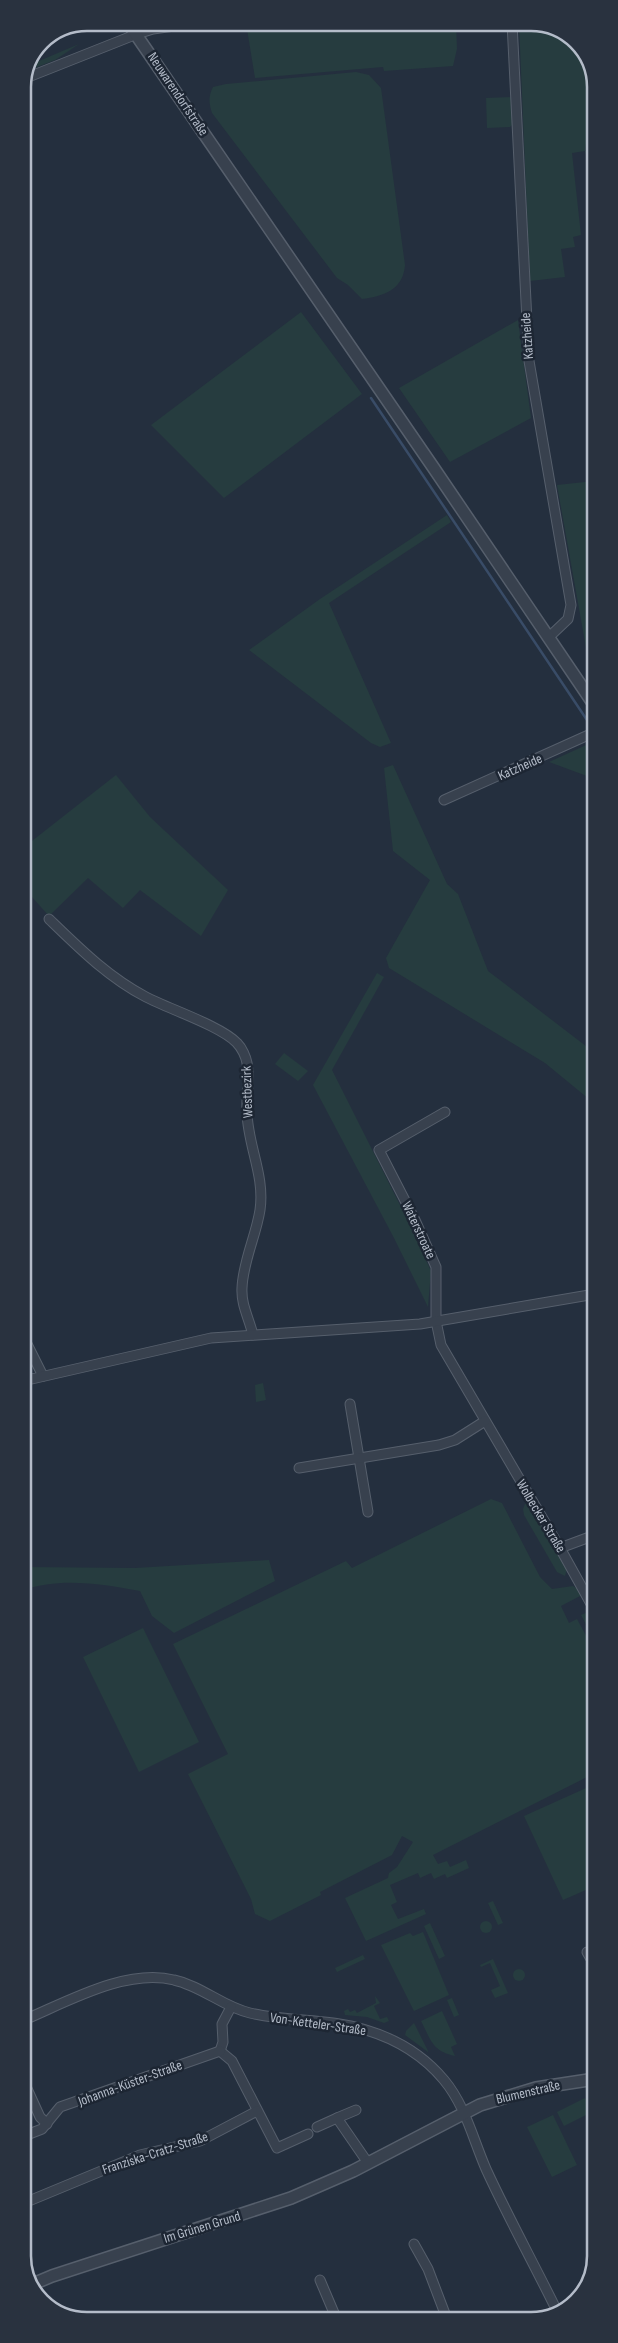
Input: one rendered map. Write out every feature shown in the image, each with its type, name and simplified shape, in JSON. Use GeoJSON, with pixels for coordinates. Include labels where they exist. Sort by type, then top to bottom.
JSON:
{"type":"FeatureCollection","features":[{"type":"Feature","properties":{"kind":"street","name":"Neuwarendorfstraße"},"geometry":{"type":"LineString","coordinates":[[135,31],[549,637]]}},
{"type":"Feature","properties":{"kind":"street"},"geometry":{"type":"LineString","coordinates":[[32,76],[147,31]]}},
{"type":"Feature","properties":{"kind":"street","name":"Katzheide"},"geometry":{"type":"LineString","coordinates":[[512,31],[529,360],[571,605],[568,619],[549,637]]}},
{"type":"Feature","properties":{"kind":"street"},"geometry":{"type":"LineString","coordinates":[[549,637],[587,694]]}},
{"type":"Feature","properties":{"kind":"street","name":"Katzheide"},"geometry":{"type":"LineString","coordinates":[[444,800],[587,736]]}},
{"type":"Feature","properties":{"kind":"street","name":"Westbezirk"},"geometry":{"type":"LineString","coordinates":[[49,919],[103,970],[144,996],[222,1032],[237,1043],[243,1053],[247,1062],[248,1074],[246,1113],[258,1164],[261,1196],[260,1211],[242,1286],[244,1309],[253,1335]]}},
{"type":"Feature","properties":{"kind":"street","name":"Waterstroate"},"geometry":{"type":"LineString","coordinates":[[436,1321],[436,1267],[415,1220],[379,1150],[445,1112]]}},
{"type":"Feature","properties":{"kind":"street"},"geometry":{"type":"LineString","coordinates":[[31,1379],[200,1340],[436,1321],[587,1295]]}},
{"type":"Feature","properties":{"kind":"street","name":"Wolbecker Straße"},"geometry":{"type":"LineString","coordinates":[[436,1321],[440,1345],[587,1597]]}},
{"type":"Feature","properties":{"kind":"street"},"geometry":{"type":"LineString","coordinates":[[31,1352],[43,1376]]}},
{"type":"Feature","properties":{"kind":"street"},"geometry":{"type":"LineString","coordinates":[[350,1404],[368,1512]]}},
{"type":"Feature","properties":{"kind":"street"},"geometry":{"type":"LineString","coordinates":[[299,1468],[449,1442],[486,1421]]}},
{"type":"Feature","properties":{"kind":"street"},"geometry":{"type":"LineString","coordinates":[[560,1548],[587,1538]]}},
{"type":"Feature","properties":{"kind":"street","name":"Von-Ketteler-Straße"},"geometry":{"type":"LineString","coordinates":[[31,2017],[92,1991],[144,1976],[175,1980],[213,1996],[240,2011],[260,2016],[355,2027],[388,2038],[413,2052],[440,2075],[450,2087],[463,2112],[487,2170],[555,2306]]}},
{"type":"Feature","properties":{"kind":"street"},"geometry":{"type":"LineString","coordinates":[[231,2007],[222,2024],[223,2042],[220,2051],[232,2061],[277,2148],[308,2134]]}},
{"type":"Feature","properties":{"kind":"street","name":"Johanna-Küster-Straße"},"geometry":{"type":"LineString","coordinates":[[31,2133],[42,2129],[60,2107],[220,2051]]}},
{"type":"Feature","properties":{"kind":"street","name":"Blumenstraße"},"geometry":{"type":"LineString","coordinates":[[463,2112],[524,2091],[587,2080]]}},
{"type":"Feature","properties":{"kind":"street"},"geometry":{"type":"LineString","coordinates":[[31,2097],[40,2117],[47,2124]]}},
{"type":"Feature","properties":{"kind":"street"},"geometry":{"type":"LineString","coordinates":[[317,2127],[356,2110]]}},
{"type":"Feature","properties":{"kind":"street","name":"Franziska-Cratz-Straße"},"geometry":{"type":"LineString","coordinates":[[31,2199],[140,2155],[200,2141],[257,2111]]}},
{"type":"Feature","properties":{"kind":"street","name":"Im Grünen Grund"},"geometry":{"type":"LineString","coordinates":[[38,2282],[291,2198],[368,2163],[463,2112]]}},
{"type":"Feature","properties":{"kind":"street"},"geometry":{"type":"LineString","coordinates":[[337,2118],[368,2163]]}},
{"type":"Feature","properties":{"kind":"street"},"geometry":{"type":"LineString","coordinates":[[414,2244],[428,2269],[444,2312]]}},
{"type":"Feature","properties":{"kind":"street"},"geometry":{"type":"LineString","coordinates":[[320,2280],[334,2312]]}},
{"type":"Feature","properties":{"kind":"green space"},"geometry":{"type":"Polygon","coordinates":[[[247,31],[456,31],[457,49],[453,66],[384,71],[383,67],[255,78],[247,31]]]}},
{"type":"Feature","properties":{"kind":"green space"},"geometry":{"type":"Polygon","coordinates":[[[519,31],[546,33],[568,45],[584,69],[587,87],[587,138],[585,151],[572,153],[581,235],[573,237],[575,247],[561,249],[565,277],[530,281],[519,31]]]}},
{"type":"Feature","properties":{"kind":"green space"},"geometry":{"type":"Polygon","coordinates":[[[79,44],[55,60],[34,68],[38,62],[79,44]]]}},
{"type":"Feature","properties":{"kind":"green space"},"geometry":{"type":"Polygon","coordinates":[[[356,72],[369,75],[381,88],[405,265],[401,280],[391,290],[385,294],[362,299],[348,285],[337,278],[212,113],[210,106],[210,94],[213,87],[226,84],[356,72]]]}},
{"type":"Feature","properties":{"kind":"green space"},"geometry":{"type":"Polygon","coordinates":[[[512,97],[513,124],[510,127],[487,128],[486,98],[512,97]]]}},
{"type":"Feature","properties":{"kind":"green space"},"geometry":{"type":"Polygon","coordinates":[[[301,312],[362,394],[224,498],[151,425],[301,312]]]}},
{"type":"Feature","properties":{"kind":"green space"},"geometry":{"type":"Polygon","coordinates":[[[518,320],[531,418],[450,462],[399,388],[518,320]]]}},
{"type":"Feature","properties":{"kind":"green space"},"geometry":{"type":"Polygon","coordinates":[[[587,482],[587,653],[557,485],[587,482]]]}},
{"type":"Feature","properties":{"kind":"green space"},"geometry":{"type":"Polygon","coordinates":[[[447,515],[451,522],[329,603],[391,743],[380,747],[371,743],[249,650],[320,599],[447,515]]]}},
{"type":"Feature","properties":{"kind":"green space"},"geometry":{"type":"Polygon","coordinates":[[[587,745],[587,776],[549,762],[587,745]]]}},
{"type":"Feature","properties":{"kind":"green space"},"geometry":{"type":"Polygon","coordinates":[[[393,765],[447,884],[458,894],[488,971],[587,1047],[587,1097],[545,1063],[389,968],[386,958],[430,880],[393,851],[384,768],[393,765]]]}},
{"type":"Feature","properties":{"kind":"green space"},"geometry":{"type":"Polygon","coordinates":[[[116,775],[150,817],[228,890],[201,936],[140,890],[123,908],[88,878],[49,916],[31,896],[31,842],[116,775]]]}},
{"type":"Feature","properties":{"kind":"green space"},"geometry":{"type":"Polygon","coordinates":[[[377,973],[384,977],[332,1070],[431,1271],[428,1307],[394,1238],[313,1085],[377,973]]]}},
{"type":"Feature","properties":{"kind":"green space"},"geometry":{"type":"Polygon","coordinates":[[[284,1053],[308,1071],[298,1081],[275,1064],[284,1053]]]}},
{"type":"Feature","properties":{"kind":"green space"},"geometry":{"type":"Polygon","coordinates":[[[263,1383],[266,1400],[256,1402],[255,1385],[263,1383]]]}},
{"type":"Feature","properties":{"kind":"green space"},"geometry":{"type":"Polygon","coordinates":[[[491,1499],[502,1503],[540,1577],[552,1589],[573,1586],[579,1590],[582,1595],[561,1606],[569,1623],[577,1619],[587,1637],[587,1777],[433,1855],[438,1864],[447,1861],[450,1867],[466,1860],[469,1868],[447,1878],[445,1874],[434,1879],[431,1873],[420,1878],[418,1873],[390,1885],[397,1902],[391,1905],[398,1919],[424,1909],[426,1914],[366,1941],[345,1898],[388,1878],[389,1873],[397,1867],[413,1842],[402,1836],[392,1855],[320,1892],[321,1895],[270,1921],[255,1914],[251,1899],[188,1774],[228,1754],[173,1644],[346,1561],[352,1568],[491,1499]]]}},
{"type":"Feature","properties":{"kind":"green space"},"geometry":{"type":"Polygon","coordinates":[[[525,1504],[530,1505],[567,1569],[565,1576],[557,1572],[524,1515],[523,1509],[525,1504]]]}},
{"type":"Feature","properties":{"kind":"green space"},"geometry":{"type":"Polygon","coordinates":[[[269,1560],[275,1581],[174,1633],[152,1616],[140,1591],[81,1583],[52,1584],[31,1588],[31,1567],[135,1568],[269,1560]]]}},
{"type":"Feature","properties":{"kind":"green space"},"geometry":{"type":"Polygon","coordinates":[[[587,1612],[587,1626],[581,1615],[587,1612]]]}},
{"type":"Feature","properties":{"kind":"green space"},"geometry":{"type":"Polygon","coordinates":[[[143,1628],[199,1742],[139,1772],[83,1657],[143,1628]]]}},
{"type":"Feature","properties":{"kind":"green space"},"geometry":{"type":"Polygon","coordinates":[[[587,1788],[587,1890],[563,1900],[524,1816],[587,1788]]]}},
{"type":"Feature","properties":{"kind":"green space"},"geometry":{"type":"Polygon","coordinates":[[[493,1901],[503,1923],[498,1925],[488,1903],[493,1901]]]}},
{"type":"Feature","properties":{"kind":"green space"},"geometry":{"type":"Polygon","coordinates":[[[484,1921],[488,1921],[492,1927],[488,1933],[484,1933],[480,1929],[480,1925],[484,1921]]]}},
{"type":"Feature","properties":{"kind":"green space"},"geometry":{"type":"Polygon","coordinates":[[[430,1923],[445,1956],[439,1959],[424,1926],[430,1923]]]}},
{"type":"Feature","properties":{"kind":"green space"},"geometry":{"type":"Polygon","coordinates":[[[423,1932],[449,1995],[414,2011],[381,1945],[410,1933],[413,1936],[423,1932]]]}},
{"type":"Feature","properties":{"kind":"green space"},"geometry":{"type":"Polygon","coordinates":[[[363,1955],[365,1959],[337,1972],[335,1968],[363,1955]]]}},
{"type":"Feature","properties":{"kind":"green space"},"geometry":{"type":"Polygon","coordinates":[[[493,1959],[508,1993],[495,1998],[491,1990],[500,1986],[490,1963],[481,1967],[480,1965],[493,1959]]]}},
{"type":"Feature","properties":{"kind":"green space"},"geometry":{"type":"Polygon","coordinates":[[[517,1969],[521,1969],[525,1975],[521,1981],[517,1981],[513,1977],[513,1973],[517,1969]]]}},
{"type":"Feature","properties":{"kind":"green space"},"geometry":{"type":"Polygon","coordinates":[[[375,1996],[380,2003],[374,2006],[380,2019],[387,2017],[389,2021],[384,2023],[367,2017],[345,2015],[344,2011],[348,2009],[350,2012],[355,2010],[357,2013],[376,2003],[375,1996]]]}},
{"type":"Feature","properties":{"kind":"green space"},"geometry":{"type":"Polygon","coordinates":[[[452,1998],[459,2015],[454,2017],[447,2000],[452,1998]]]}},
{"type":"Feature","properties":{"kind":"green space"},"geometry":{"type":"Polygon","coordinates":[[[442,2011],[457,2044],[451,2047],[455,2056],[441,2051],[433,2044],[421,2021],[442,2011]]]}},
{"type":"Feature","properties":{"kind":"green space"},"geometry":{"type":"Polygon","coordinates":[[[414,2023],[428,2052],[405,2035],[406,2031],[414,2023]]]}},
{"type":"Feature","properties":{"kind":"green space"},"geometry":{"type":"Polygon","coordinates":[[[585,2098],[587,2102],[587,2114],[564,2126],[557,2112],[585,2098]]]}},
{"type":"Feature","properties":{"kind":"green space"},"geometry":{"type":"Polygon","coordinates":[[[553,2115],[577,2165],[552,2177],[527,2127],[553,2115]]]}},
{"type":"Feature","properties":{"kind":"waterway"},"geometry":{"type":"LineString","coordinates":[[371,398],[587,720]]}}]}
